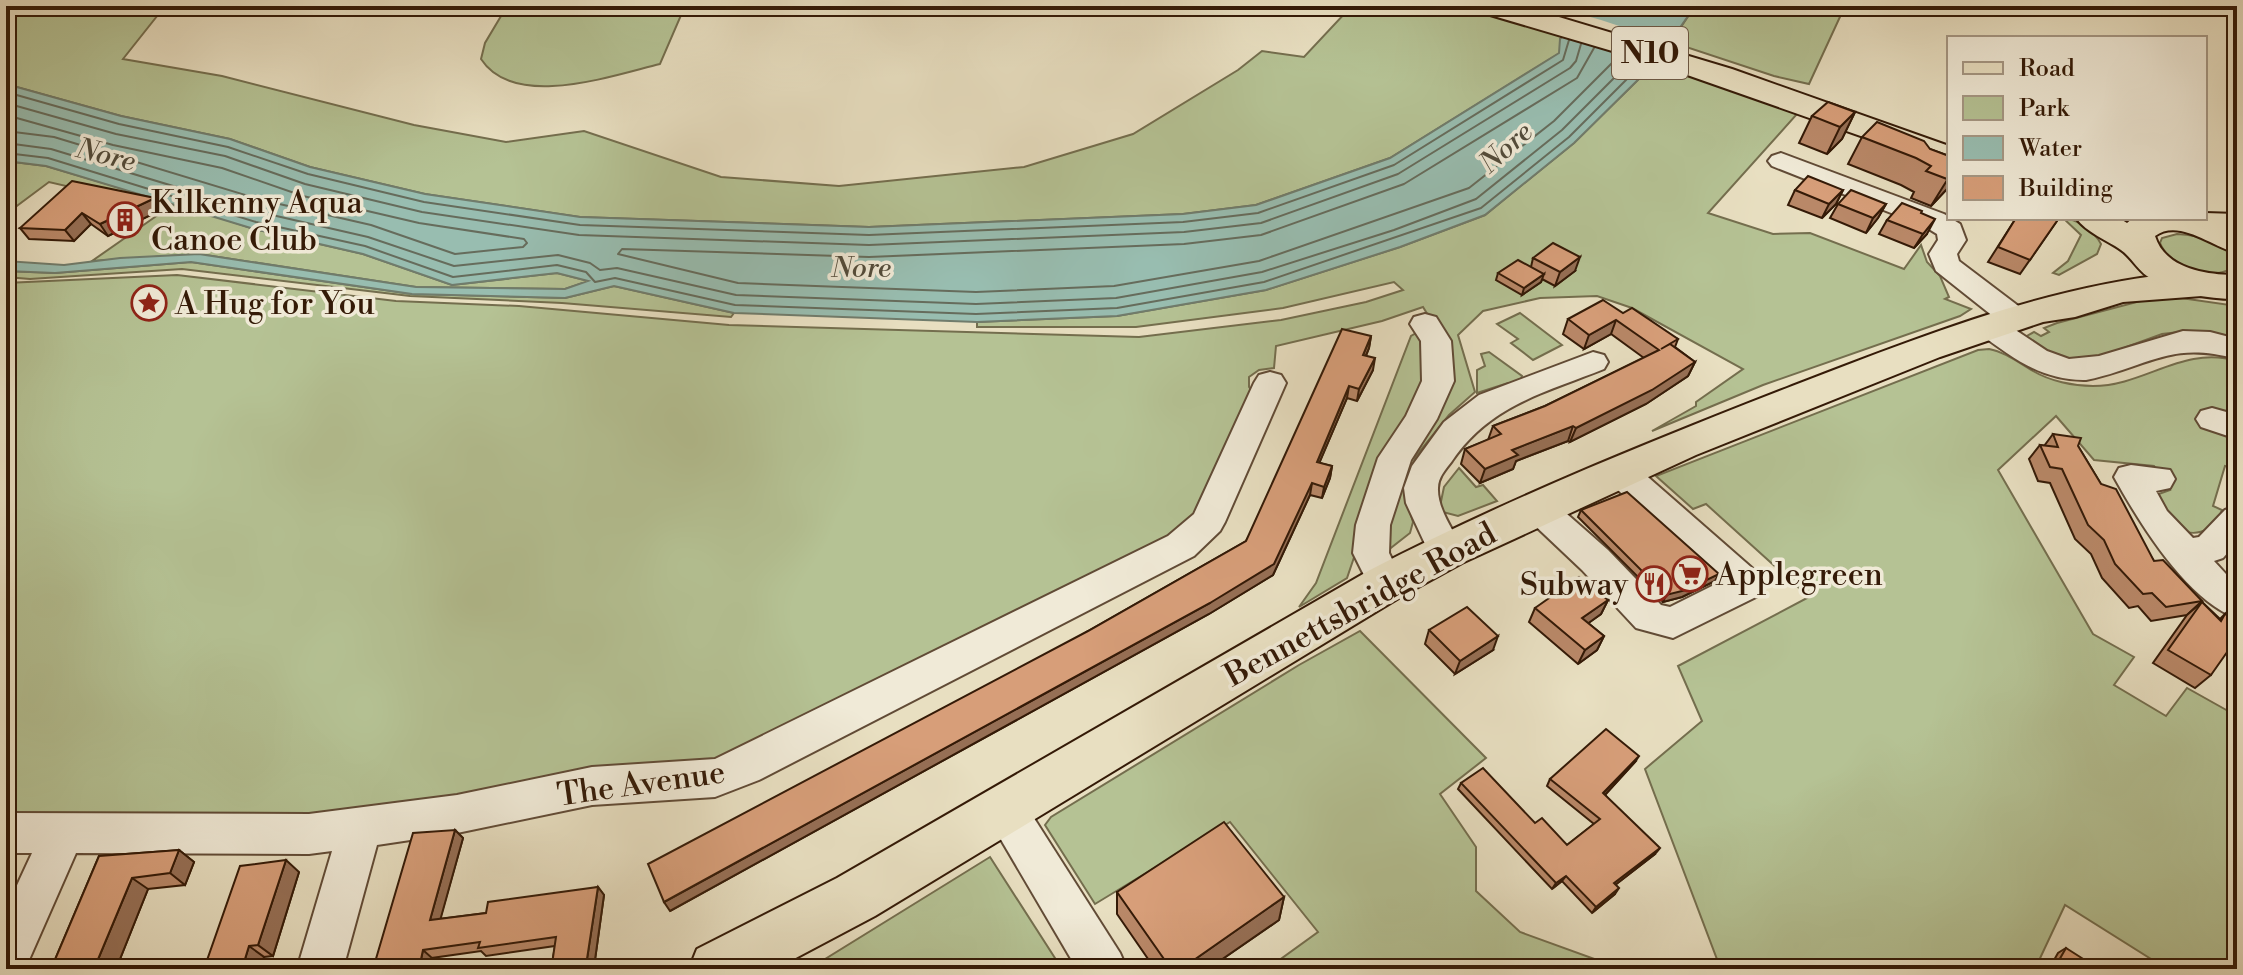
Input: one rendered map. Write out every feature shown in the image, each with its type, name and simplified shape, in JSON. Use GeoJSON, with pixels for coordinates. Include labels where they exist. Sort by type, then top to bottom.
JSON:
{"type":"FeatureCollection","features":[{"type":"Feature","properties":{"kind":"highway","name":"N10"},"geometry":{"type":"LineString","coordinates":[[1490,6],[1947,144]]}},
{"type":"Feature","properties":{"kind":"highway","name":"N10"},"geometry":{"type":"LineString","coordinates":[[1526,6],[1812,102],[1937,162]]}},
{"type":"Feature","properties":{"kind":"highway"},"geometry":{"type":"LineString","coordinates":[[2103,220],[2159,232],[2210,229],[2237,242]]}},
{"type":"Feature","properties":{"kind":"highway"},"geometry":{"type":"LineString","coordinates":[[2159,232],[2174,274],[2231,287]]}},
{"type":"Feature","properties":{"kind":"main road"},"geometry":{"type":"LineString","coordinates":[[2159,232],[2237,224]]}},
{"type":"Feature","properties":{"kind":"main road","name":"Bennettsbridge Road"},"geometry":{"type":"LineString","coordinates":[[717,969],[856,897],[1386,583],[1446,551],[1580,536],[1652,509],[1781,405],[2014,318],[2114,272],[2159,232]]}},
{"type":"Feature","properties":{"kind":"main road","name":"Bennettsbridge Road"},"geometry":{"type":"LineString","coordinates":[[2014,318],[2075,305],[2119,291],[2170,285],[2231,287]]}},
{"type":"Feature","properties":{"kind":"street"},"geometry":{"type":"LineString","coordinates":[[1782,160],[1941,211],[1952,240],[1943,254],[1946,265],[2014,318],[2040,360],[2075,370],[2109,365],[2180,341],[2205,341],[2237,349]]}},
{"type":"Feature","properties":{"kind":"street"},"geometry":{"type":"LineString","coordinates":[[1386,583],[1371,553],[1373,525],[1395,458],[1421,419],[1438,381],[1436,341],[1425,324]]}},
{"type":"Feature","properties":{"kind":"street"},"geometry":{"type":"LineString","coordinates":[[1518,361],[1545,383]]}},
{"type":"Feature","properties":{"kind":"street"},"geometry":{"type":"LineString","coordinates":[[1446,551],[1423,503],[1421,488],[1424,475],[1469,416],[1490,403],[1593,362]]}},
{"type":"Feature","properties":{"kind":"street","name":"The Avenue"},"geometry":{"type":"LineString","coordinates":[[6,833],[309,834],[457,814],[592,786],[715,778],[745,767],[1181,546],[1208,522],[1270,383]]}},
{"type":"Feature","properties":{"kind":"street"},"geometry":{"type":"LineString","coordinates":[[2103,488],[2151,490],[2155,520],[2224,596],[2237,603]]}},
{"type":"Feature","properties":{"kind":"street"},"geometry":{"type":"LineString","coordinates":[[1580,536],[1649,617],[1673,623],[1747,585],[1652,509]]}},
{"type":"Feature","properties":{"kind":"street"},"geometry":{"type":"LineString","coordinates":[[2186,554],[2210,548],[2237,519]]}},
{"type":"Feature","properties":{"kind":"street"},"geometry":{"type":"LineString","coordinates":[[1004,809],[1027,841],[1074,927],[1104,969]]}},
{"type":"Feature","properties":{"kind":"street"},"geometry":{"type":"LineString","coordinates":[[320,969],[360,827]]}},
{"type":"Feature","properties":{"kind":"street"},"geometry":{"type":"LineString","coordinates":[[6,959],[64,832]]}},
{"type":"Feature","properties":{"kind":"green space"},"geometry":{"type":"Polygon","coordinates":[[[6,6],[165,6],[123,59],[222,76],[414,125],[506,142],[584,131],[721,177],[839,186],[1024,167],[1133,134],[1238,70],[1262,51],[1304,57],[1348,10],[1341,6],[1461,6],[1566,33],[1560,39],[1560,53],[1390,158],[1256,205],[1183,214],[869,227],[580,217],[425,194],[310,167],[230,139],[121,116],[6,84],[6,6]]]}},
{"type":"Feature","properties":{"kind":"green space"},"geometry":{"type":"Polygon","coordinates":[[[507,6],[685,6],[660,64],[591,81],[539,86],[516,83],[496,74],[481,59],[485,43],[507,6]]]}},
{"type":"Feature","properties":{"kind":"green space"},"geometry":{"type":"Polygon","coordinates":[[[1695,6],[1845,6],[1809,84],[1774,76],[1671,42],[1695,6]]]}},
{"type":"Feature","properties":{"kind":"green space"},"geometry":{"type":"Polygon","coordinates":[[[1656,62],[1797,114],[1708,213],[1773,234],[1810,233],[1904,269],[1921,245],[1927,262],[1940,276],[1949,297],[1945,299],[1971,309],[1960,316],[1763,385],[1652,431],[1696,406],[1696,402],[1743,369],[1632,308],[1597,296],[1540,298],[1483,311],[1458,335],[1475,392],[1449,415],[1416,456],[1404,490],[1413,522],[1410,533],[1378,558],[1442,338],[1423,307],[1382,321],[1276,346],[1274,368],[1259,370],[1249,377],[1249,387],[1253,392],[1195,522],[1167,544],[742,758],[320,821],[6,817],[6,283],[177,275],[396,301],[519,306],[729,325],[1139,337],[1281,320],[1366,302],[1403,290],[1394,282],[1283,308],[1136,327],[977,327],[977,322],[1117,316],[1266,290],[1400,247],[1485,215],[1574,143],[1656,62]]]}},
{"type":"Feature","properties":{"kind":"green space"},"geometry":{"type":"Polygon","coordinates":[[[6,161],[46,166],[134,192],[122,199],[49,182],[6,214],[6,161]]]}},
{"type":"Feature","properties":{"kind":"green space"},"geometry":{"type":"Polygon","coordinates":[[[175,203],[254,229],[363,254],[452,285],[557,273],[589,281],[565,289],[416,287],[199,254],[92,261],[175,203]]]}},
{"type":"Feature","properties":{"kind":"green space"},"geometry":{"type":"Polygon","coordinates":[[[2065,220],[2085,226],[2094,235],[2101,244],[2097,254],[2059,275],[2053,273],[2068,261],[2081,235],[2065,220]]]}},
{"type":"Feature","properties":{"kind":"green space"},"geometry":{"type":"Polygon","coordinates":[[[2177,234],[2203,238],[2220,245],[2235,265],[2227,271],[2205,273],[2183,265],[2173,259],[2160,243],[2162,238],[2177,234]]]}},
{"type":"Feature","properties":{"kind":"green space"},"geometry":{"type":"Polygon","coordinates":[[[191,262],[412,294],[565,298],[614,286],[734,313],[731,317],[562,303],[410,296],[182,269],[30,279],[6,277],[6,271],[55,273],[191,262]]]}},
{"type":"Feature","properties":{"kind":"green space"},"geometry":{"type":"Polygon","coordinates":[[[2181,298],[2237,306],[2237,343],[2179,332],[2162,334],[2099,357],[2061,361],[2025,337],[2034,332],[2041,336],[2049,332],[2044,328],[2057,323],[2148,299],[2181,298]]]}},
{"type":"Feature","properties":{"kind":"green space"},"geometry":{"type":"Polygon","coordinates":[[[1520,313],[1562,345],[1533,360],[1511,343],[1518,339],[1497,324],[1520,313]]]}},
{"type":"Feature","properties":{"kind":"green space"},"geometry":{"type":"Polygon","coordinates":[[[1420,331],[1433,366],[1366,522],[1347,578],[1299,607],[1316,583],[1411,336],[1420,331]]]}},
{"type":"Feature","properties":{"kind":"green space"},"geometry":{"type":"Polygon","coordinates":[[[1989,349],[2047,378],[2085,386],[2130,380],[2199,358],[2217,357],[2237,361],[2237,416],[2223,433],[2236,446],[2237,469],[2225,466],[2213,506],[2222,510],[2208,529],[2186,532],[2173,522],[2156,495],[2170,490],[2154,466],[2094,460],[2056,416],[1998,470],[2093,634],[2134,657],[2114,685],[2166,716],[2187,688],[2237,716],[2237,969],[2167,969],[2065,905],[2035,969],[1714,969],[1718,962],[1645,769],[1702,721],[1678,666],[1809,597],[1706,504],[1693,509],[1656,476],[1978,350],[1989,349]]]}},
{"type":"Feature","properties":{"kind":"green space"},"geometry":{"type":"Polygon","coordinates":[[[1489,352],[1522,376],[1519,385],[1508,383],[1477,393],[1477,370],[1485,366],[1481,354],[1489,352]]]}},
{"type":"Feature","properties":{"kind":"green space"},"geometry":{"type":"Polygon","coordinates":[[[1459,468],[1476,487],[1483,485],[1497,501],[1458,516],[1439,511],[1444,487],[1459,468]]]}},
{"type":"Feature","properties":{"kind":"green space"},"geometry":{"type":"Polygon","coordinates":[[[1360,631],[1486,758],[1440,794],[1476,847],[1476,891],[1520,932],[1622,969],[1267,969],[1318,932],[1230,822],[1095,904],[1045,825],[1051,817],[1360,631]]]}},
{"type":"Feature","properties":{"kind":"green space"},"geometry":{"type":"Polygon","coordinates":[[[990,857],[1062,969],[809,969],[990,857]]]}},
{"type":"Feature","properties":{"kind":"water","name":"Nore"},"geometry":{"type":"Polygon","coordinates":[[[1609,6],[1695,6],[1656,62],[1574,143],[1485,215],[1400,247],[1266,290],[1117,316],[977,322],[734,313],[614,286],[565,298],[412,294],[191,262],[55,273],[6,271],[6,261],[64,265],[120,258],[199,254],[416,287],[565,289],[588,281],[557,273],[452,285],[363,254],[254,229],[46,166],[6,161],[6,84],[121,116],[230,139],[310,167],[425,194],[580,217],[869,227],[1183,214],[1256,205],[1390,158],[1559,53],[1560,39],[1587,13],[1609,6]]]}},
{"type":"Feature","properties":{"kind":"pier"},"geometry":{"type":"Polygon","coordinates":[[[1580,14],[1674,44],[1661,62],[1563,30],[1580,14]]]}},
{"type":"Feature","properties":{"kind":"building"},"geometry":{"type":"Polygon","coordinates":[[[1828,102],[1855,112],[1840,127],[1812,116],[1828,102]]]}},
{"type":"Feature","properties":{"kind":"building"},"geometry":{"type":"Polygon","coordinates":[[[1877,122],[1924,141],[1930,149],[1947,155],[1947,179],[1926,171],[1931,166],[1916,158],[1862,137],[1877,122]]]}},
{"type":"Feature","properties":{"kind":"building"},"geometry":{"type":"Polygon","coordinates":[[[1808,176],[1843,190],[1829,204],[1795,190],[1808,176]]]}},
{"type":"Feature","properties":{"kind":"building"},"geometry":{"type":"Polygon","coordinates":[[[72,181],[155,198],[100,224],[82,213],[65,230],[20,228],[72,181]]]}},
{"type":"Feature","properties":{"kind":"building"},"geometry":{"type":"Polygon","coordinates":[[[1851,190],[1886,204],[1873,218],[1838,204],[1851,190]]]}},
{"type":"Feature","properties":{"kind":"building"},"geometry":{"type":"Polygon","coordinates":[[[1902,203],[1935,219],[1923,234],[1887,220],[1902,203]]]}},
{"type":"Feature","properties":{"kind":"building"},"geometry":{"type":"Polygon","coordinates":[[[2015,220],[2058,220],[2030,260],[1998,247],[2015,220]]]}},
{"type":"Feature","properties":{"kind":"building"},"geometry":{"type":"Polygon","coordinates":[[[1553,243],[1580,257],[1560,272],[1533,258],[1553,243]]]}},
{"type":"Feature","properties":{"kind":"building"},"geometry":{"type":"Polygon","coordinates":[[[1518,260],[1544,274],[1524,288],[1498,273],[1518,260]]]}},
{"type":"Feature","properties":{"kind":"building"},"geometry":{"type":"Polygon","coordinates":[[[1603,300],[1623,313],[1632,308],[1678,339],[1661,349],[1670,344],[1695,362],[1652,390],[1576,428],[1573,426],[1512,450],[1518,455],[1485,469],[1465,449],[1501,434],[1493,426],[1545,406],[1659,350],[1616,320],[1589,335],[1568,319],[1603,300]]]}},
{"type":"Feature","properties":{"kind":"building"},"geometry":{"type":"Polygon","coordinates":[[[1342,329],[1371,336],[1363,355],[1375,358],[1359,389],[1349,386],[1317,462],[1332,466],[1324,487],[1312,483],[1274,564],[1210,603],[664,902],[648,864],[1088,631],[1246,541],[1342,329]]]}},
{"type":"Feature","properties":{"kind":"building"},"geometry":{"type":"Polygon","coordinates":[[[2053,434],[2081,438],[2078,446],[2101,484],[2116,489],[2154,561],[2163,560],[2202,601],[2166,607],[2152,593],[2143,594],[2115,564],[2104,540],[2088,525],[2062,469],[2050,467],[2040,445],[2058,447],[2053,434]]]}},
{"type":"Feature","properties":{"kind":"building"},"geometry":{"type":"Polygon","coordinates":[[[1627,492],[1719,574],[1686,590],[1666,595],[1581,510],[1627,492]]]}},
{"type":"Feature","properties":{"kind":"building"},"geometry":{"type":"Polygon","coordinates":[[[1579,577],[1608,600],[1582,618],[1604,636],[1585,650],[1535,608],[1579,577]]]}},
{"type":"Feature","properties":{"kind":"building"},"geometry":{"type":"Polygon","coordinates":[[[2202,602],[2221,621],[2225,614],[2237,621],[2237,638],[2211,675],[2168,650],[2202,602]]]}},
{"type":"Feature","properties":{"kind":"building"},"geometry":{"type":"Polygon","coordinates":[[[1467,607],[1498,636],[1460,661],[1429,630],[1467,607]]]}},
{"type":"Feature","properties":{"kind":"building"},"geometry":{"type":"Polygon","coordinates":[[[1606,729],[1639,756],[1603,793],[1660,848],[1614,883],[1619,888],[1596,907],[1566,876],[1556,883],[1461,783],[1483,768],[1535,823],[1542,818],[1567,845],[1600,819],[1550,779],[1606,729]]]}},
{"type":"Feature","properties":{"kind":"building"},"geometry":{"type":"Polygon","coordinates":[[[1224,822],[1284,897],[1181,969],[1171,969],[1117,892],[1224,822]]]}},
{"type":"Feature","properties":{"kind":"building"},"geometry":{"type":"Polygon","coordinates":[[[455,830],[430,920],[486,913],[488,902],[598,887],[587,959],[552,964],[556,937],[478,948],[480,942],[423,950],[419,969],[373,969],[413,833],[455,830]]]}},
{"type":"Feature","properties":{"kind":"building"},"geometry":{"type":"Polygon","coordinates":[[[179,850],[170,873],[132,878],[94,969],[51,969],[99,856],[179,850]]]}},
{"type":"Feature","properties":{"kind":"building"},"geometry":{"type":"Polygon","coordinates":[[[286,860],[258,945],[249,946],[242,969],[197,969],[199,964],[206,963],[240,866],[286,860]]]}},
{"type":"Feature","properties":{"kind":"building"},"geometry":{"type":"Polygon","coordinates":[[[2066,948],[2088,962],[2084,969],[2054,969],[2066,948]]]}},
{"type":"Feature","properties":{"kind":"building"},"geometry":{"type":"Polygon","coordinates":[[[2169,960],[2183,969],[2166,969],[2169,960]]]}},
{"type":"Feature","properties":{"kind":"place","name":"Kilkenny Aqua Canoe Club"},"geometry":{"type":"Point","coordinates":[125,220]}},
{"type":"Feature","properties":{"kind":"place","name":"A Hug for You"},"geometry":{"type":"Point","coordinates":[149,303]}},
{"type":"Feature","properties":{"kind":"place","name":"Applegreen"},"geometry":{"type":"Point","coordinates":[1690,574]}},
{"type":"Feature","properties":{"kind":"place","name":"Subway"},"geometry":{"type":"Point","coordinates":[1654,584]}}]}
